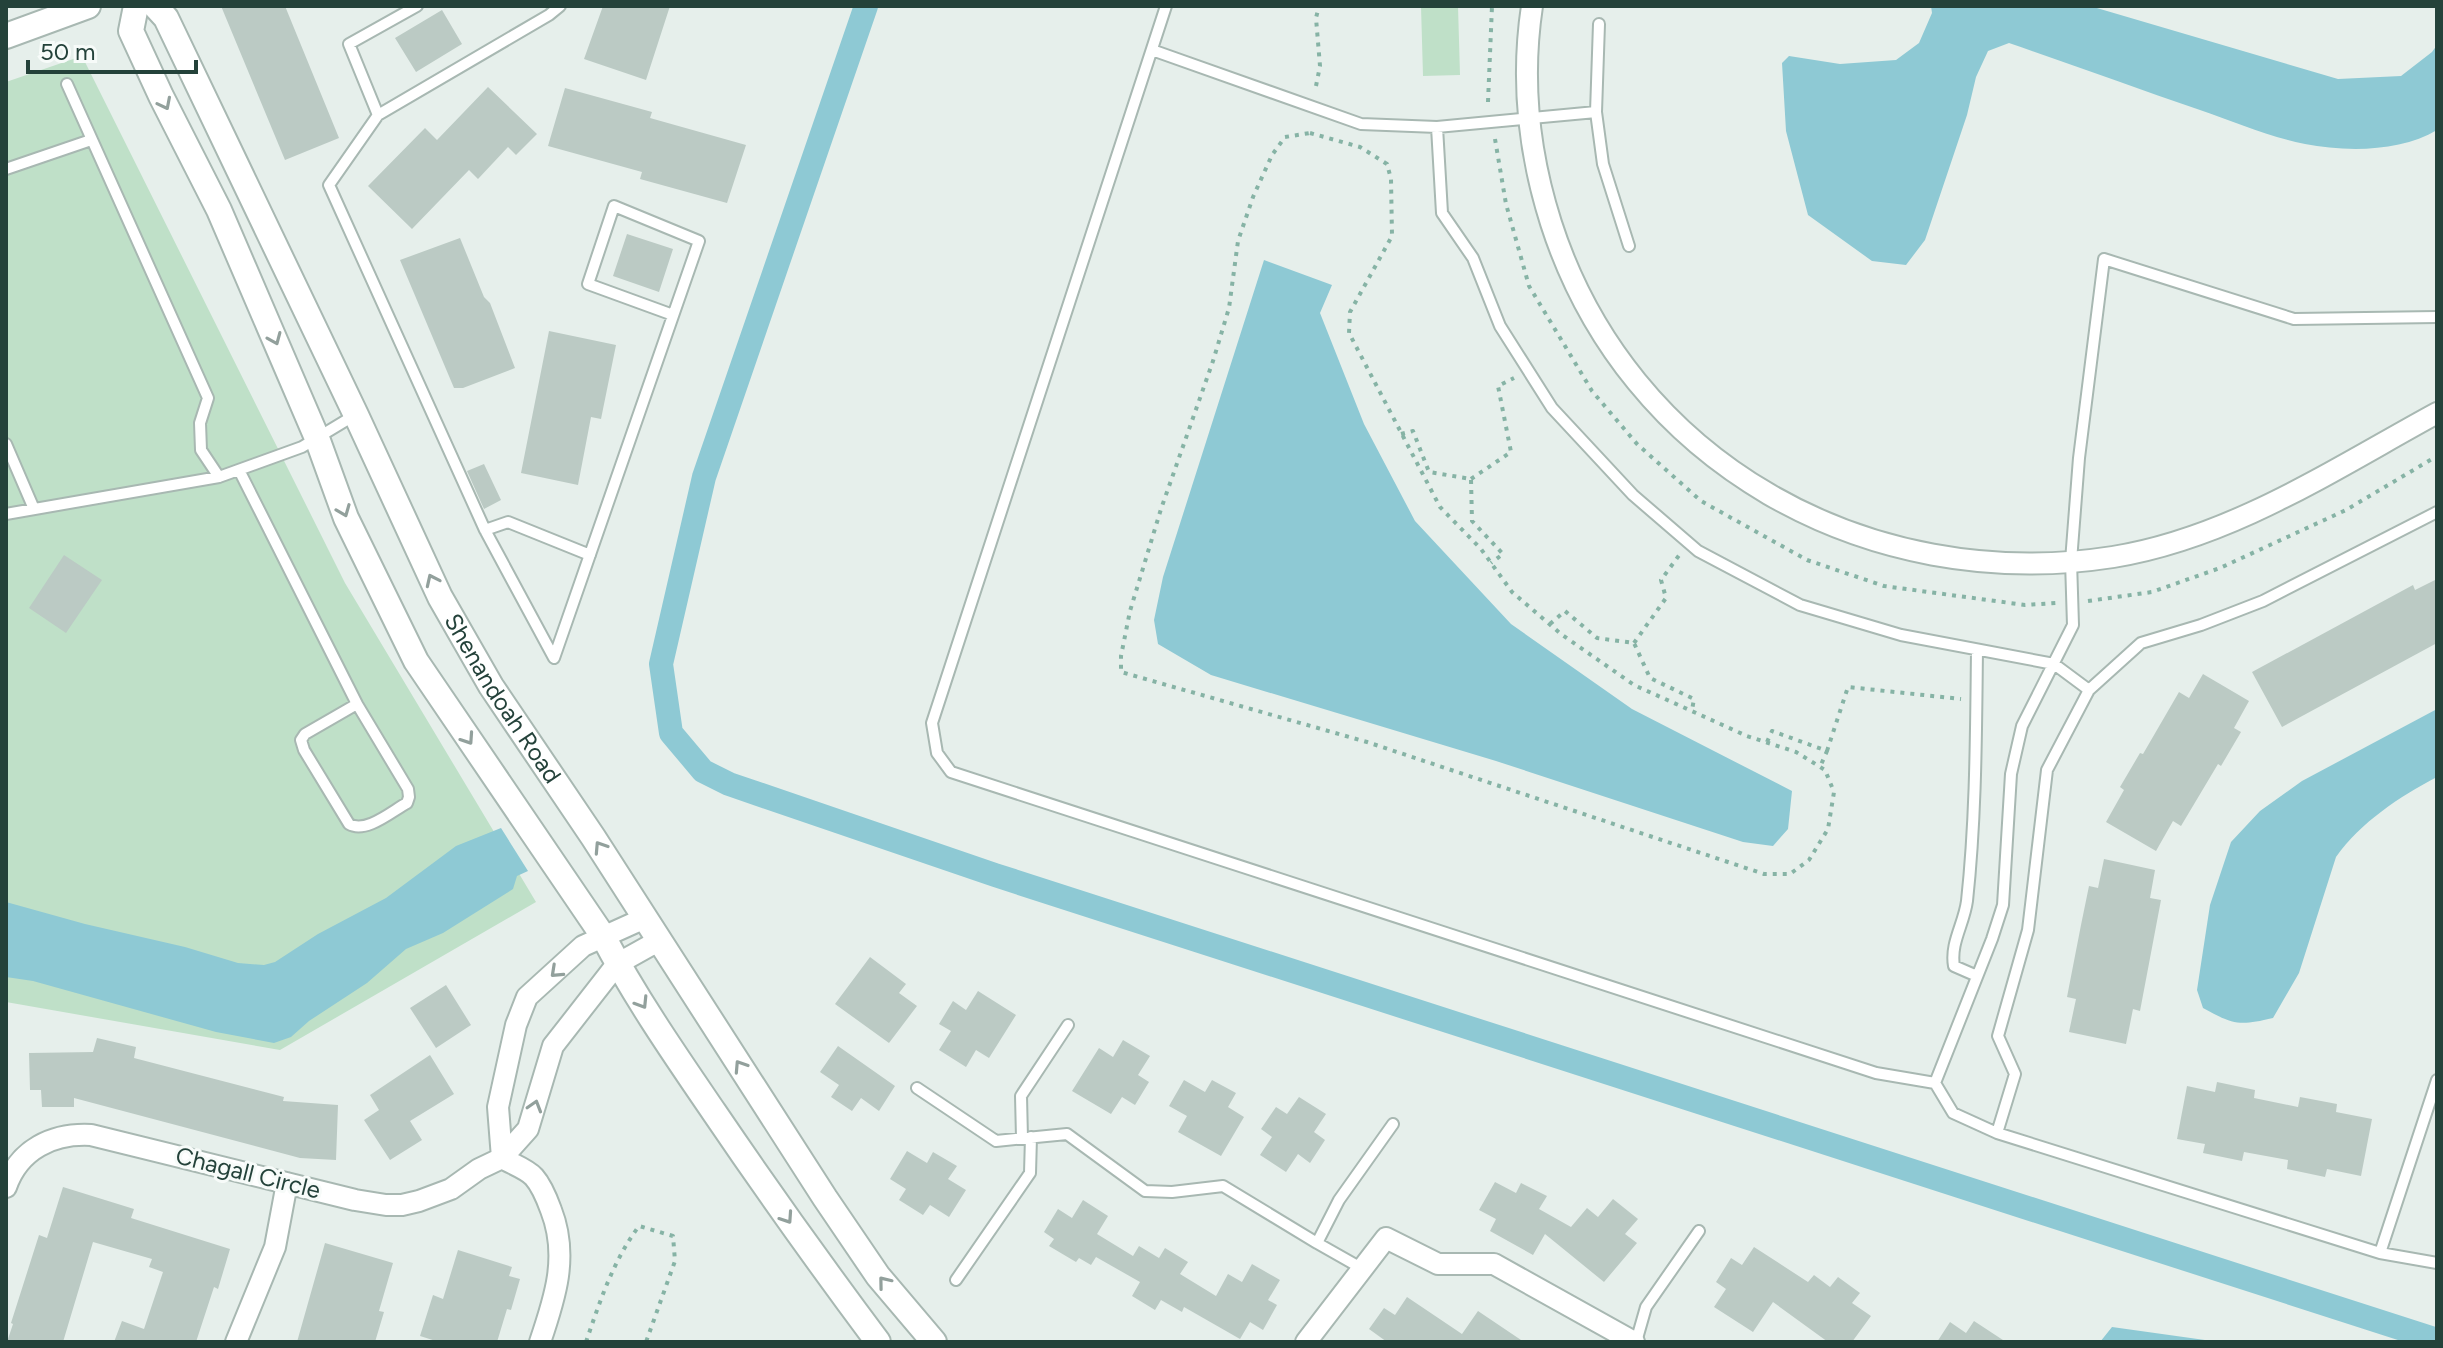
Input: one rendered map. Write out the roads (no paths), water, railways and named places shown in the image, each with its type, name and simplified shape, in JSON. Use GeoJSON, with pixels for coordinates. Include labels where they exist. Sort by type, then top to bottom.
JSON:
{"type":"FeatureCollection","features":[{"type":"Feature","properties":{"kind":"street"},"geometry":{"type":"LineString","coordinates":[[6,36],[88,6]]}},
{"type":"Feature","properties":{"kind":"street","name":"Shenandoah Road"},"geometry":{"type":"LineString","coordinates":[[136,6],[131,31],[219,210],[317,438],[346,518],[416,661],[603,936],[617,964],[679,1061],[803,1242],[878,1342]]}},
{"type":"Feature","properties":{"kind":"street","name":"Shenandoah Road"},"geometry":{"type":"LineString","coordinates":[[155,6],[166,18],[440,597],[491,686],[660,940],[825,1198],[878,1276],[934,1342]]}},
{"type":"Feature","properties":{"kind":"street"},"geometry":{"type":"LineString","coordinates":[[1532,6],[1527,84],[1531,140],[1542,196],[1560,250],[1583,302],[1623,366],[1660,409],[1701,448],[1747,482],[1848,533],[1905,549],[1962,560],[2002,563],[2113,557],[2208,532],[2262,508],[2437,413]]}},
{"type":"Feature","properties":{"kind":"street"},"geometry":{"type":"LineString","coordinates":[[540,1342],[553,1305],[560,1271],[559,1238],[550,1205],[533,1176],[502,1158],[498,1107],[516,1025],[527,997],[583,946],[645,918]]}},
{"type":"Feature","properties":{"kind":"street","name":"Chagall Circle"},"geometry":{"type":"LineString","coordinates":[[6,1187],[11,1171],[32,1149],[75,1134],[91,1135],[355,1200],[402,1205],[435,1196],[502,1158],[528,1129],[553,1046],[617,964],[660,940]]}},
{"type":"Feature","properties":{"kind":"street"},"geometry":{"type":"LineString","coordinates":[[236,1342],[275,1247],[287,1183]]}},
{"type":"Feature","properties":{"kind":"street"},"geometry":{"type":"LineString","coordinates":[[1306,1342],[1386,1238],[1438,1264],[1494,1264],[1635,1342]]}},
{"type":"Feature","properties":{"kind":"lane"},"geometry":{"type":"LineString","coordinates":[[378,115],[349,44],[417,6]]}},
{"type":"Feature","properties":{"kind":"lane"},"geometry":{"type":"LineString","coordinates":[[560,6],[378,115],[329,185],[485,530],[554,658],[699,241],[614,206],[588,284],[673,315]]}},
{"type":"Feature","properties":{"kind":"lane"},"geometry":{"type":"LineString","coordinates":[[1166,6],[932,723],[937,753],[951,772],[1861,1069],[1935,1083],[1953,1113],[1997,1133],[2380,1253],[2437,1263]]}},
{"type":"Feature","properties":{"kind":"lane"},"geometry":{"type":"LineString","coordinates":[[1599,24],[1596,112],[1603,164],[1629,246]]}},
{"type":"Feature","properties":{"kind":"lane"},"geometry":{"type":"LineString","coordinates":[[1152,50],[1361,124],[1437,127],[1596,112]]}},
{"type":"Feature","properties":{"kind":"lane"},"geometry":{"type":"LineString","coordinates":[[67,84],[208,398],[200,423],[201,450],[219,477]]}},
{"type":"Feature","properties":{"kind":"lane"},"geometry":{"type":"LineString","coordinates":[[1437,127],[1442,213],[1473,258],[1500,326],[1552,408],[1633,495],[1698,551],[1800,605],[1901,635],[2054,664],[2089,690]]}},
{"type":"Feature","properties":{"kind":"lane"},"geometry":{"type":"LineString","coordinates":[[6,169],[91,140]]}},
{"type":"Feature","properties":{"kind":"lane"},"geometry":{"type":"LineString","coordinates":[[1935,1083],[2003,905],[2009,788],[2022,726],[2073,625],[2071,561],[2079,458],[2104,259],[2294,319],[2437,317]]}},
{"type":"Feature","properties":{"kind":"lane"},"geometry":{"type":"LineString","coordinates":[[6,514],[219,477],[302,447],[356,415]]}},
{"type":"Feature","properties":{"kind":"lane"},"geometry":{"type":"LineString","coordinates":[[6,444],[34,509]]}},
{"type":"Feature","properties":{"kind":"lane"},"geometry":{"type":"LineString","coordinates":[[239,470],[357,704],[408,789],[407,803],[365,827],[356,828],[349,824],[301,740],[305,734],[357,704]]}},
{"type":"Feature","properties":{"kind":"lane"},"geometry":{"type":"LineString","coordinates":[[1997,1133],[2015,1074],[1998,1036],[2028,930],[2047,770],[2089,690],[2141,643],[2201,625],[2263,601],[2437,512]]}},
{"type":"Feature","properties":{"kind":"lane"},"geometry":{"type":"LineString","coordinates":[[485,530],[508,522],[590,555]]}},
{"type":"Feature","properties":{"kind":"lane"},"geometry":{"type":"LineString","coordinates":[[1977,650],[1975,766],[1966,905],[1951,953],[1954,966],[1977,976]]}},
{"type":"Feature","properties":{"kind":"lane"},"geometry":{"type":"LineString","coordinates":[[956,1280],[1030,1173],[1021,1096],[1068,1025]]}},
{"type":"Feature","properties":{"kind":"lane"},"geometry":{"type":"LineString","coordinates":[[2380,1253],[2437,1080]]}},
{"type":"Feature","properties":{"kind":"lane"},"geometry":{"type":"LineString","coordinates":[[917,1088],[996,1141],[1067,1134],[1145,1191],[1172,1192],[1223,1186],[1363,1269]]}},
{"type":"Feature","properties":{"kind":"lane"},"geometry":{"type":"LineString","coordinates":[[1317,1243],[1339,1200],[1393,1124]]}},
{"type":"Feature","properties":{"kind":"lane"},"geometry":{"type":"LineString","coordinates":[[1635,1342],[1646,1307],[1699,1231]]}},
{"type":"Feature","properties":{"kind":"water"},"geometry":{"type":"Polygon","coordinates":[[[1931,6],[2090,6],[2338,79],[2401,76],[2437,45],[2437,130],[2407,143],[2373,148],[2305,144],[2252,129],[2009,43],[1988,51],[1976,77],[1967,115],[1925,240],[1906,265],[1872,261],[1808,215],[1786,131],[1782,63],[1789,56],[1840,64],[1896,60],[1919,43],[1932,13],[1931,6]]]}},
{"type":"Feature","properties":{"kind":"water"},"geometry":{"type":"Polygon","coordinates":[[[1264,260],[1332,285],[1320,313],[1364,424],[1415,521],[1511,624],[1632,709],[1792,791],[1788,829],[1773,846],[1743,842],[1496,761],[1211,675],[1158,644],[1154,620],[1163,577],[1264,260]]]}},
{"type":"Feature","properties":{"kind":"water"},"geometry":{"type":"Polygon","coordinates":[[[2437,709],[2437,777],[2382,811],[2336,857],[2299,973],[2273,1018],[2237,1022],[2203,1008],[2197,990],[2210,905],[2231,842],[2260,811],[2302,781],[2437,709]]]}},
{"type":"Feature","properties":{"kind":"water"},"geometry":{"type":"Polygon","coordinates":[[[501,828],[528,871],[517,876],[513,889],[443,933],[406,949],[367,983],[309,1021],[291,1037],[274,1043],[216,1032],[33,981],[6,977],[6,902],[238,963],[264,965],[275,962],[318,934],[386,898],[456,846],[501,828]]]}},
{"type":"Feature","properties":{"kind":"water"},"geometry":{"type":"Polygon","coordinates":[[[2112,1327],[2212,1341],[2213,1342],[2100,1342],[2112,1327]]]}},
{"type":"Feature","properties":{"kind":"waterway"},"geometry":{"type":"LineString","coordinates":[[866,6],[704,477],[661,664],[671,733],[703,771],[729,784],[995,875],[2437,1340]]}}]}
